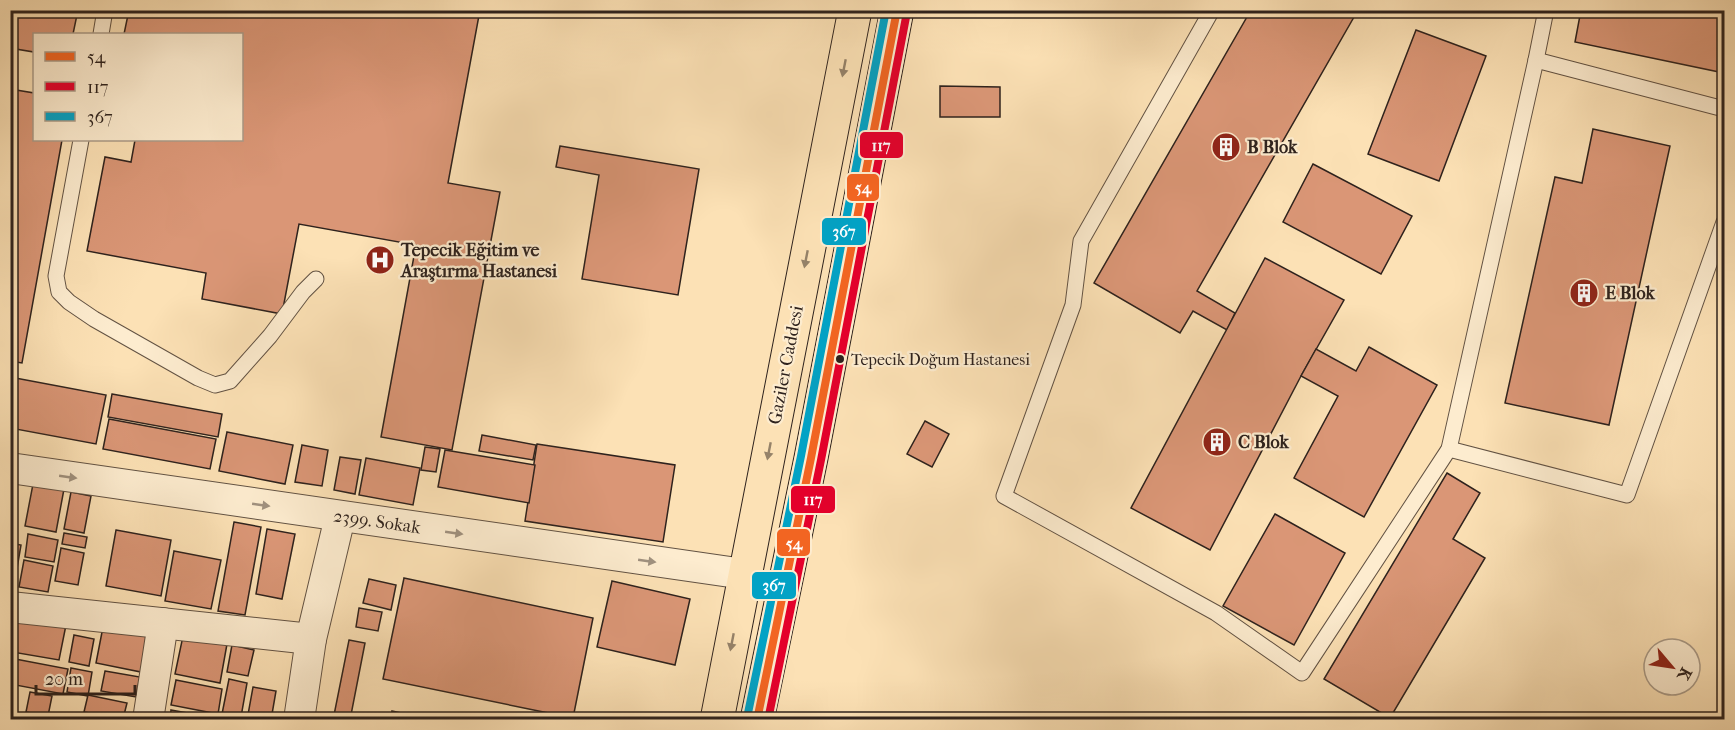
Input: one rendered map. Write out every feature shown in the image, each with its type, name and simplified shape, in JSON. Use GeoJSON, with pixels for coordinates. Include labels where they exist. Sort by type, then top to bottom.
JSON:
{"type":"FeatureCollection","features":[{"type":"Feature","properties":{"kind":"main road","name":"Gaziler Caddesi"},"geometry":{"type":"LineString","coordinates":[[717,720],[855,10]]}},
{"type":"Feature","properties":{"kind":"main road"},"geometry":{"type":"LineString","coordinates":[[757,720],[811,458],[897,10]]}},
{"type":"Feature","properties":{"kind":"street","name":"2399. Sokak"},"geometry":{"type":"LineString","coordinates":[[10,468],[744,574]]}},
{"type":"Feature","properties":{"kind":"street"},"geometry":{"type":"LineString","coordinates":[[299,720],[311,639],[340,517]]}},
{"type":"Feature","properties":{"kind":"street"},"geometry":{"type":"LineString","coordinates":[[10,607],[311,639]]}},
{"type":"Feature","properties":{"kind":"street"},"geometry":{"type":"LineString","coordinates":[[148,720],[163,623]]}},
{"type":"Feature","properties":{"kind":"lane"},"geometry":{"type":"LineString","coordinates":[[101,33],[105,10]]}},
{"type":"Feature","properties":{"kind":"lane"},"geometry":{"type":"LineString","coordinates":[[1212,10],[1081,241],[1073,305],[1004,496],[1216,613],[1302,673],[1449,449],[1546,10]]}},
{"type":"Feature","properties":{"kind":"lane"},"geometry":{"type":"LineString","coordinates":[[1536,60],[1725,109]]}},
{"type":"Feature","properties":{"kind":"lane"},"geometry":{"type":"LineString","coordinates":[[81,141],[56,276],[59,292],[69,302],[94,319],[198,378],[215,384],[230,381],[316,279]]}},
{"type":"Feature","properties":{"kind":"lane"},"geometry":{"type":"LineString","coordinates":[[1449,449],[1627,495],[1725,222]]}},
{"type":"Feature","properties":{"kind":"building"},"geometry":{"type":"Polygon","coordinates":[[[10,10],[78,10],[73,33],[33,33],[33,52],[10,48],[10,10]]]}},
{"type":"Feature","properties":{"kind":"building"},"geometry":{"type":"Polygon","coordinates":[[[129,10],[480,10],[448,183],[500,192],[452,450],[381,437],[416,245],[299,224],[282,314],[202,299],[206,273],[87,251],[105,157],[131,162],[135,141],[243,141],[243,33],[124,33],[129,10]]]}},
{"type":"Feature","properties":{"kind":"building","name":"B Blok"},"geometry":{"type":"Polygon","coordinates":[[[1251,10],[1358,10],[1197,291],[1235,313],[1227,330],[1193,311],[1180,333],[1094,283],[1251,10]]]}},
{"type":"Feature","properties":{"kind":"building"},"geometry":{"type":"Polygon","coordinates":[[[1581,10],[1724,10],[1724,73],[1575,42],[1581,10]]]}},
{"type":"Feature","properties":{"kind":"building"},"geometry":{"type":"Polygon","coordinates":[[[1416,30],[1486,56],[1439,181],[1368,154],[1416,30]]]}},
{"type":"Feature","properties":{"kind":"building"},"geometry":{"type":"Polygon","coordinates":[[[940,86],[1000,87],[1000,117],[940,117],[940,86]]]}},
{"type":"Feature","properties":{"kind":"building"},"geometry":{"type":"Polygon","coordinates":[[[10,89],[33,93],[33,141],[62,141],[22,363],[10,361],[10,89]]]}},
{"type":"Feature","properties":{"kind":"building","name":"E Blok"},"geometry":{"type":"Polygon","coordinates":[[[1593,129],[1670,146],[1609,425],[1505,403],[1555,177],[1582,183],[1593,129]]]}},
{"type":"Feature","properties":{"kind":"building"},"geometry":{"type":"Polygon","coordinates":[[[560,146],[699,169],[678,295],[582,279],[599,175],[556,167],[560,146]]]}},
{"type":"Feature","properties":{"kind":"building"},"geometry":{"type":"Polygon","coordinates":[[[1313,164],[1412,216],[1381,274],[1283,222],[1313,164]]]}},
{"type":"Feature","properties":{"kind":"building","name":"C Blok"},"geometry":{"type":"Polygon","coordinates":[[[1265,258],[1344,300],[1301,376],[1210,550],[1131,508],[1265,258]]]}},
{"type":"Feature","properties":{"kind":"building"},"geometry":{"type":"Polygon","coordinates":[[[1369,347],[1437,385],[1364,517],[1294,478],[1338,396],[1301,376],[1316,349],[1356,371],[1369,347]]]}},
{"type":"Feature","properties":{"kind":"building"},"geometry":{"type":"Polygon","coordinates":[[[10,377],[106,395],[96,444],[10,428],[10,377]]]}},
{"type":"Feature","properties":{"kind":"building"},"geometry":{"type":"Polygon","coordinates":[[[112,394],[222,414],[218,437],[108,417],[112,394]]]}},
{"type":"Feature","properties":{"kind":"building"},"geometry":{"type":"Polygon","coordinates":[[[109,419],[216,439],[210,469],[103,449],[109,419]]]}},
{"type":"Feature","properties":{"kind":"building"},"geometry":{"type":"Polygon","coordinates":[[[925,421],[949,434],[932,467],[907,454],[925,421]]]}},
{"type":"Feature","properties":{"kind":"building"},"geometry":{"type":"Polygon","coordinates":[[[227,432],[293,445],[285,484],[219,471],[227,432]]]}},
{"type":"Feature","properties":{"kind":"building"},"geometry":{"type":"Polygon","coordinates":[[[482,435],[536,445],[533,460],[479,451],[482,435]]]}},
{"type":"Feature","properties":{"kind":"building"},"geometry":{"type":"Polygon","coordinates":[[[537,444],[675,465],[663,542],[525,521],[537,444]]]}},
{"type":"Feature","properties":{"kind":"building"},"geometry":{"type":"Polygon","coordinates":[[[302,445],[328,450],[322,486],[295,482],[302,445]]]}},
{"type":"Feature","properties":{"kind":"building"},"geometry":{"type":"Polygon","coordinates":[[[425,447],[440,449],[436,472],[421,470],[425,447]]]}},
{"type":"Feature","properties":{"kind":"building"},"geometry":{"type":"Polygon","coordinates":[[[445,450],[535,465],[529,503],[438,487],[445,450]]]}},
{"type":"Feature","properties":{"kind":"building"},"geometry":{"type":"Polygon","coordinates":[[[340,457],[361,460],[355,494],[334,490],[340,457]]]}},
{"type":"Feature","properties":{"kind":"building"},"geometry":{"type":"Polygon","coordinates":[[[366,458],[420,468],[413,505],[359,495],[366,458]]]}},
{"type":"Feature","properties":{"kind":"building"},"geometry":{"type":"Polygon","coordinates":[[[1447,473],[1480,493],[1453,539],[1485,558],[1390,718],[1324,679],[1447,473]]]}},
{"type":"Feature","properties":{"kind":"building"},"geometry":{"type":"Polygon","coordinates":[[[33,484],[64,489],[56,532],[25,526],[33,484]]]}},
{"type":"Feature","properties":{"kind":"building"},"geometry":{"type":"Polygon","coordinates":[[[71,492],[91,496],[84,533],[64,529],[71,492]]]}},
{"type":"Feature","properties":{"kind":"building"},"geometry":{"type":"Polygon","coordinates":[[[1275,514],[1345,553],[1294,645],[1223,606],[1275,514]]]}},
{"type":"Feature","properties":{"kind":"building"},"geometry":{"type":"Polygon","coordinates":[[[234,522],[261,527],[245,615],[218,611],[234,522]]]}},
{"type":"Feature","properties":{"kind":"building"},"geometry":{"type":"Polygon","coordinates":[[[267,529],[295,534],[282,599],[256,594],[267,529]]]}},
{"type":"Feature","properties":{"kind":"building"},"geometry":{"type":"Polygon","coordinates":[[[116,530],[171,540],[161,596],[106,586],[116,530]]]}},
{"type":"Feature","properties":{"kind":"building"},"geometry":{"type":"Polygon","coordinates":[[[64,533],[87,537],[85,548],[62,544],[64,533]]]}},
{"type":"Feature","properties":{"kind":"building"},"geometry":{"type":"Polygon","coordinates":[[[28,534],[58,540],[54,562],[25,557],[28,534]]]}},
{"type":"Feature","properties":{"kind":"building"},"geometry":{"type":"Polygon","coordinates":[[[10,543],[21,545],[15,580],[10,579],[10,543]]]}},
{"type":"Feature","properties":{"kind":"building"},"geometry":{"type":"Polygon","coordinates":[[[61,548],[84,553],[78,585],[55,581],[61,548]]]}},
{"type":"Feature","properties":{"kind":"building"},"geometry":{"type":"Polygon","coordinates":[[[174,551],[221,560],[211,609],[165,601],[174,551]]]}},
{"type":"Feature","properties":{"kind":"building"},"geometry":{"type":"Polygon","coordinates":[[[24,560],[53,566],[48,592],[19,587],[24,560]]]}},
{"type":"Feature","properties":{"kind":"building"},"geometry":{"type":"Polygon","coordinates":[[[404,578],[593,618],[573,718],[383,679],[404,578]]]}},
{"type":"Feature","properties":{"kind":"building"},"geometry":{"type":"Polygon","coordinates":[[[369,579],[396,585],[391,610],[363,603],[369,579]]]}},
{"type":"Feature","properties":{"kind":"building"},"geometry":{"type":"Polygon","coordinates":[[[612,581],[690,599],[675,665],[597,647],[612,581]]]}},
{"type":"Feature","properties":{"kind":"building"},"geometry":{"type":"Polygon","coordinates":[[[359,608],[382,612],[378,631],[356,627],[359,608]]]}},
{"type":"Feature","properties":{"kind":"building"},"geometry":{"type":"Polygon","coordinates":[[[18,617],[66,625],[59,660],[12,652],[18,617]]]}},
{"type":"Feature","properties":{"kind":"building"},"geometry":{"type":"Polygon","coordinates":[[[103,627],[148,636],[141,672],[96,663],[103,627]]]}},
{"type":"Feature","properties":{"kind":"building"},"geometry":{"type":"Polygon","coordinates":[[[74,635],[94,639],[89,666],[69,662],[74,635]]]}},
{"type":"Feature","properties":{"kind":"building"},"geometry":{"type":"Polygon","coordinates":[[[183,636],[227,644],[220,683],[175,674],[183,636]]]}},
{"type":"Feature","properties":{"kind":"building"},"geometry":{"type":"Polygon","coordinates":[[[349,640],[365,643],[350,720],[333,720],[349,640]]]}},
{"type":"Feature","properties":{"kind":"building"},"geometry":{"type":"Polygon","coordinates":[[[232,645],[254,650],[248,676],[227,672],[232,645]]]}},
{"type":"Feature","properties":{"kind":"building"},"geometry":{"type":"Polygon","coordinates":[[[10,658],[68,669],[63,694],[10,684],[10,658]]]}},
{"type":"Feature","properties":{"kind":"building"},"geometry":{"type":"Polygon","coordinates":[[[71,668],[92,672],[88,696],[67,692],[71,668]]]}},
{"type":"Feature","properties":{"kind":"building"},"geometry":{"type":"Polygon","coordinates":[[[105,671],[140,677],[136,697],[101,691],[105,671]]]}},
{"type":"Feature","properties":{"kind":"building"},"geometry":{"type":"Polygon","coordinates":[[[229,679],[247,683],[241,717],[222,714],[229,679]]]}},
{"type":"Feature","properties":{"kind":"building"},"geometry":{"type":"Polygon","coordinates":[[[176,680],[222,689],[218,714],[171,705],[176,680]]]}},
{"type":"Feature","properties":{"kind":"building"},"geometry":{"type":"Polygon","coordinates":[[[253,687],[276,691],[271,720],[247,720],[253,687]]]}},
{"type":"Feature","properties":{"kind":"building"},"geometry":{"type":"Polygon","coordinates":[[[30,692],[52,696],[48,716],[26,712],[30,692]]]}},
{"type":"Feature","properties":{"kind":"building"},"geometry":{"type":"Polygon","coordinates":[[[88,695],[127,703],[123,719],[84,712],[88,695]]]}},
{"type":"Feature","properties":{"kind":"building"},"geometry":{"type":"Polygon","coordinates":[[[171,710],[226,720],[170,720],[171,710]]]}},
{"type":"Feature","properties":{"kind":"building"},"geometry":{"type":"Polygon","coordinates":[[[392,711],[434,720],[390,720],[392,711]]]}},
{"type":"Feature","properties":{"kind":"building"},"geometry":{"type":"Polygon","coordinates":[[[59,715],[85,720],[58,720],[59,715]]]}},
{"type":"Feature","properties":{"kind":"transit line","name":"367"},"geometry":{"type":"LineString","coordinates":[[747,718],[801,456],[886,10]]}},
{"type":"Feature","properties":{"kind":"transit line","name":"54"},"geometry":{"type":"LineString","coordinates":[[757,720],[811,458],[897,10]]}},
{"type":"Feature","properties":{"kind":"transit line","name":"117"},"geometry":{"type":"LineString","coordinates":[[768,720],[821,460],[907,12]]}},
{"type":"Feature","properties":{"kind":"place","name":"B Blok"},"geometry":{"type":"Point","coordinates":[1226,147]}},
{"type":"Feature","properties":{"kind":"place","name":"Tepecik Eğitim ve Araştırma Hastanesi"},"geometry":{"type":"Point","coordinates":[380,260]}},
{"type":"Feature","properties":{"kind":"place","name":"E Blok"},"geometry":{"type":"Point","coordinates":[1584,293]}},
{"type":"Feature","properties":{"kind":"place","name":"Tepecik Doğum Hastanesi"},"geometry":{"type":"Point","coordinates":[840,359]}},
{"type":"Feature","properties":{"kind":"place","name":"C Blok"},"geometry":{"type":"Point","coordinates":[1217,442]}}]}
